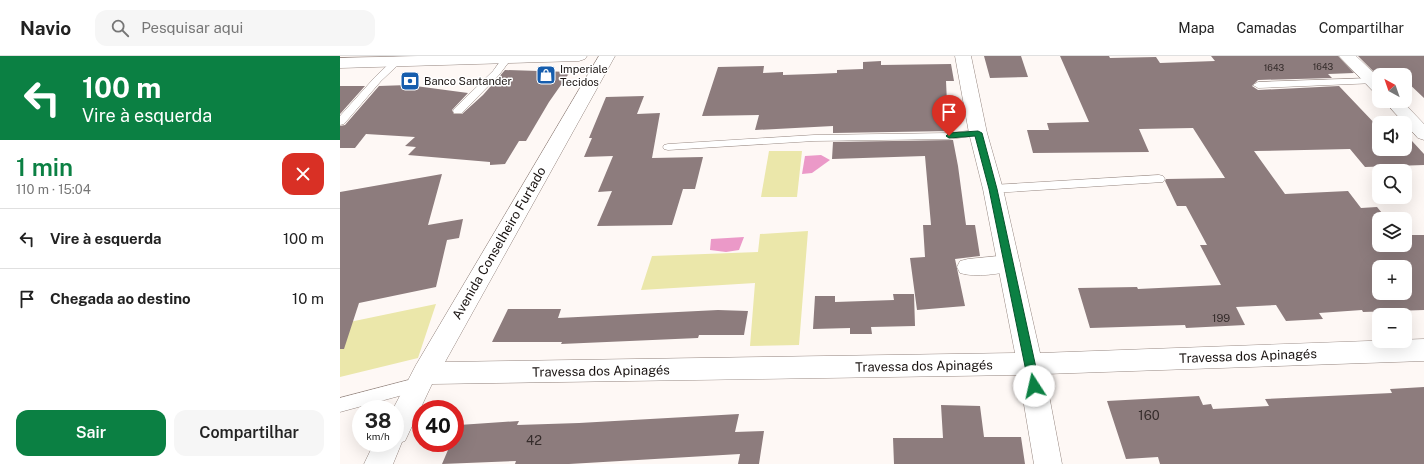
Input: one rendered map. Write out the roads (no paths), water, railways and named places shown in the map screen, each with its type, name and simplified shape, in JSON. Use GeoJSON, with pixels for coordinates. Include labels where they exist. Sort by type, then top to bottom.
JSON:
{"type":"FeatureCollection","features":[{"type":"Feature","properties":{"kind":"street"},"geometry":{"type":"LineString","coordinates":[[340,63],[579,56]]}},
{"type":"Feature","properties":{"kind":"street","name":"Avenida Conselheiro Furtado"},"geometry":{"type":"LineString","coordinates":[[404,414],[422,379],[607,56]]}},
{"type":"Feature","properties":{"kind":"street"},"geometry":{"type":"LineString","coordinates":[[963,56],[978,133],[993,189],[1030,364],[1048,464]]}},
{"type":"Feature","properties":{"kind":"street"},"geometry":{"type":"LineString","coordinates":[[1347,56],[1372,80]]}},
{"type":"Feature","properties":{"kind":"street"},"geometry":{"type":"LineString","coordinates":[[1399,108],[1424,134]]}},
{"type":"Feature","properties":{"kind":"street"},"geometry":{"type":"LineString","coordinates":[[968,267],[1009,264]]}},
{"type":"Feature","properties":{"kind":"street","name":"Travessa dos Apinagés"},"geometry":{"type":"LineString","coordinates":[[422,379],[1030,364],[1424,350]]}},
{"type":"Feature","properties":{"kind":"street"},"geometry":{"type":"LineString","coordinates":[[378,464],[384,452]]}},
{"type":"Feature","properties":{"kind":"lane"},"geometry":{"type":"LineString","coordinates":[[458,111],[496,72],[507,58]]}},
{"type":"Feature","properties":{"kind":"lane"},"geometry":{"type":"LineString","coordinates":[[340,122],[378,79],[397,61]]}},
{"type":"Feature","properties":{"kind":"lane"},"geometry":{"type":"LineString","coordinates":[[1258,85],[1372,84]]}},
{"type":"Feature","properties":{"kind":"lane"},"geometry":{"type":"LineString","coordinates":[[668,147],[814,138],[949,136],[978,133]]}},
{"type":"Feature","properties":{"kind":"lane"},"geometry":{"type":"LineString","coordinates":[[993,189],[1159,179]]}},
{"type":"Feature","properties":{"kind":"lane"},"geometry":{"type":"LineString","coordinates":[[340,405],[422,379]]}},
{"type":"Feature","properties":{"kind":"place","name":"Imperiale Tecidos"},"geometry":{"type":"Point","coordinates":[546,75]}},
{"type":"Feature","properties":{"kind":"place","name":"Banco Santander"},"geometry":{"type":"Point","coordinates":[410,81]}}]}
